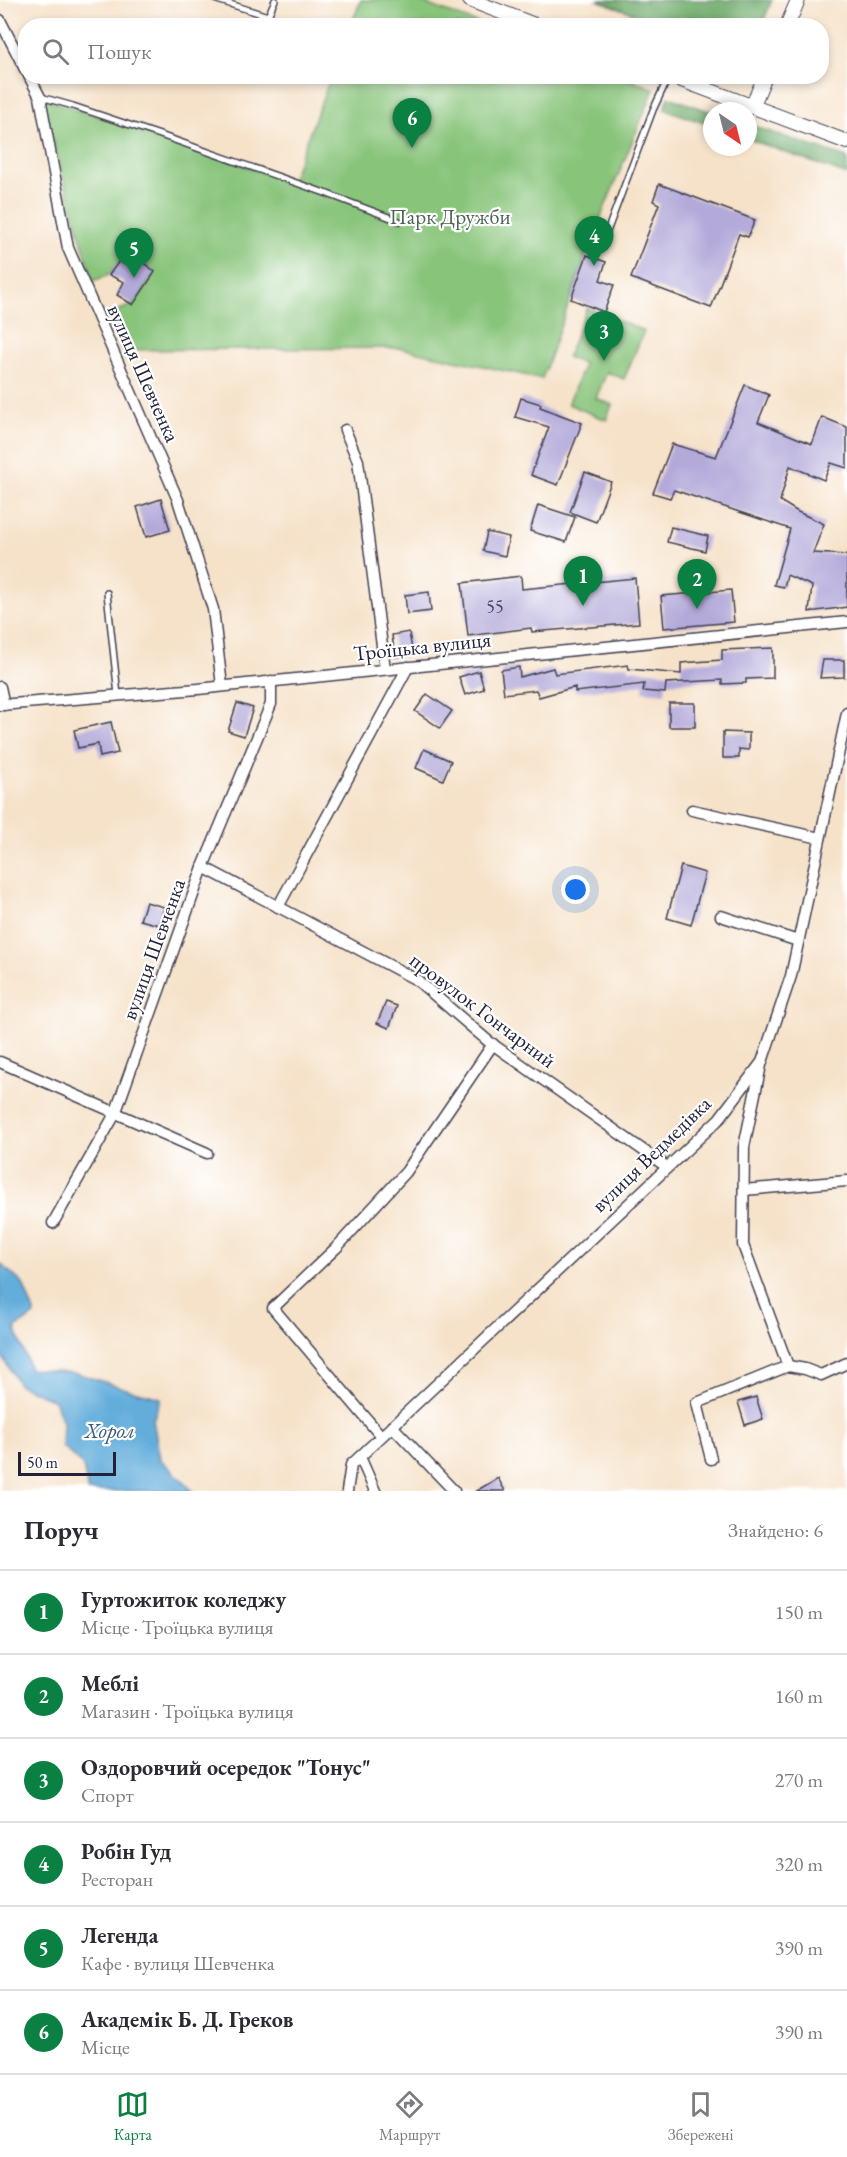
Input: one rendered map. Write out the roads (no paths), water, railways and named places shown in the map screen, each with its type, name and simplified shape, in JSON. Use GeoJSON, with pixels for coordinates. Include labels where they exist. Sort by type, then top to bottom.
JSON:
{"type":"FeatureCollection","features":[{"type":"Feature","properties":{"kind":"street"},"geometry":{"type":"LineString","coordinates":[[470,0],[516,18]]}},
{"type":"Feature","properties":{"kind":"street"},"geometry":{"type":"LineString","coordinates":[[790,18],[798,0]]}},
{"type":"Feature","properties":{"kind":"street"},"geometry":{"type":"LineString","coordinates":[[0,20],[18,55]]}},
{"type":"Feature","properties":{"kind":"street","name":"вулиця Шевченка"},"geometry":{"type":"LineString","coordinates":[[33,84],[40,97],[68,248],[177,500],[213,609],[222,686]]}},
{"type":"Feature","properties":{"kind":"street"},"geometry":{"type":"LineString","coordinates":[[691,84],[739,102]]}},
{"type":"Feature","properties":{"kind":"street"},"geometry":{"type":"LineString","coordinates":[[754,102],[762,84]]}},
{"type":"Feature","properties":{"kind":"street"},"geometry":{"type":"LineString","coordinates":[[757,109],[847,142]]}},
{"type":"Feature","properties":{"kind":"street"},"geometry":{"type":"LineString","coordinates":[[345,430],[358,461],[385,669]]}},
{"type":"Feature","properties":{"kind":"street","name":"Троїцька вулиця"},"geometry":{"type":"LineString","coordinates":[[2,705],[222,686],[847,622]]}},
{"type":"Feature","properties":{"kind":"street"},"geometry":{"type":"LineString","coordinates":[[278,907],[408,667]]}},
{"type":"Feature","properties":{"kind":"street","name":"вулиця Шевченка"},"geometry":{"type":"LineString","coordinates":[[53,1223],[116,1114],[203,867],[271,704],[271,681]]}},
{"type":"Feature","properties":{"kind":"street"},"geometry":{"type":"LineString","coordinates":[[0,687],[2,705]]}},
{"type":"Feature","properties":{"kind":"street","name":"вулиця Ведмедівка"},"geometry":{"type":"LineString","coordinates":[[347,1491],[351,1465],[720,1119],[762,1062],[791,976],[847,713]]}},
{"type":"Feature","properties":{"kind":"street"},"geometry":{"type":"LineString","coordinates":[[692,810],[820,838]]}},
{"type":"Feature","properties":{"kind":"street","name":"провулок Гончарний"},"geometry":{"type":"LineString","coordinates":[[203,867],[417,980],[493,1044],[667,1167]]}},
{"type":"Feature","properties":{"kind":"street"},"geometry":{"type":"LineString","coordinates":[[721,916],[798,941]]}},
{"type":"Feature","properties":{"kind":"street"},"geometry":{"type":"LineString","coordinates":[[381,1436],[273,1308],[336,1248],[406,1172],[493,1044]]}},
{"type":"Feature","properties":{"kind":"street"},"geometry":{"type":"LineString","coordinates":[[0,1062],[207,1153]]}},
{"type":"Feature","properties":{"kind":"street"},"geometry":{"type":"LineString","coordinates":[[762,1062],[744,1147],[743,1245],[788,1366]]}},
{"type":"Feature","properties":{"kind":"street"},"geometry":{"type":"LineString","coordinates":[[744,1190],[847,1181]]}},
{"type":"Feature","properties":{"kind":"street"},"geometry":{"type":"LineString","coordinates":[[711,1459],[697,1403],[788,1366],[821,1375],[847,1364]]}},
{"type":"Feature","properties":{"kind":"street"},"geometry":{"type":"LineString","coordinates":[[392,1426],[453,1491]]}},
{"type":"Feature","properties":{"kind":"street"},"geometry":{"type":"LineString","coordinates":[[360,1456],[375,1491]]}},
{"type":"Feature","properties":{"kind":"lane"},"geometry":{"type":"LineString","coordinates":[[217,0],[268,16],[275,0]]}},
{"type":"Feature","properties":{"kind":"lane"},"geometry":{"type":"LineString","coordinates":[[602,245],[653,110],[666,84]]}},
{"type":"Feature","properties":{"kind":"lane"},"geometry":{"type":"LineString","coordinates":[[40,97],[240,163],[399,221]]}},
{"type":"Feature","properties":{"kind":"lane"},"geometry":{"type":"LineString","coordinates":[[107,593],[118,695]]}},
{"type":"Feature","properties":{"kind":"water","name":"Хорол"},"geometry":{"type":"Polygon","coordinates":[[[0,1263],[23,1284],[35,1315],[15,1328],[30,1369],[76,1373],[161,1398],[153,1420],[160,1459],[193,1491],[88,1491],[83,1466],[62,1446],[63,1422],[54,1400],[19,1385],[0,1353],[0,1263]]]}},
{"type":"Feature","properties":{"kind":"place","name":"Академік Б. Д. Греков"},"geometry":{"type":"Point","coordinates":[412,148]}},
{"type":"Feature","properties":{"kind":"place","name":"Робін Гуд"},"geometry":{"type":"Point","coordinates":[594,266]}},
{"type":"Feature","properties":{"kind":"place","name":"Легенда"},"geometry":{"type":"Point","coordinates":[134,278]}},
{"type":"Feature","properties":{"kind":"place","name":"Оздоровчий осередок \"Тонус\""},"geometry":{"type":"Point","coordinates":[604,361]}},
{"type":"Feature","properties":{"kind":"place","name":"Гуртожиток коледжу"},"geometry":{"type":"Point","coordinates":[583,606]}},
{"type":"Feature","properties":{"kind":"place","name":"Меблі"},"geometry":{"type":"Point","coordinates":[697,609]}},
{"type":"Feature","properties":{"kind":"park label","name":"Парк Дружби"},"geometry":{"type":"Point","coordinates":[450,216]}}]}
